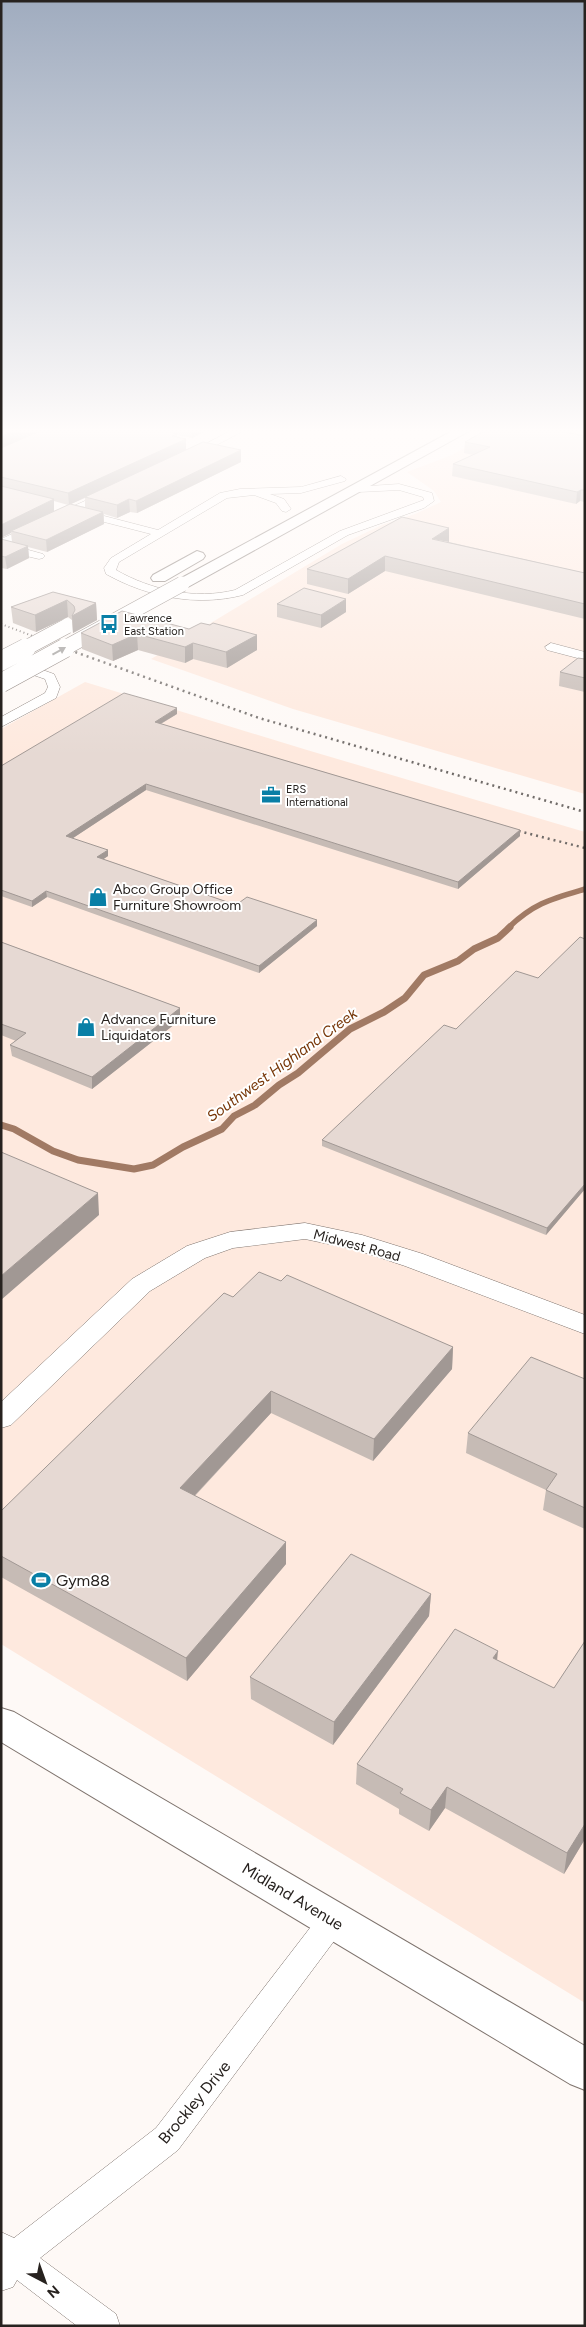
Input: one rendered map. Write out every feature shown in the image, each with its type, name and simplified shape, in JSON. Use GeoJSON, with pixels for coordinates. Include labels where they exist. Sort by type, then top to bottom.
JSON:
{"type":"FeatureCollection","features":[{"type":"Feature","properties":{"kind":"main road"},"geometry":{"type":"LineString","coordinates":[[1,683],[267,539]]}},
{"type":"Feature","properties":{"kind":"main road"},"geometry":{"type":"LineString","coordinates":[[125,596],[208,550]]}},
{"type":"Feature","properties":{"kind":"main road"},"geometry":{"type":"LineString","coordinates":[[1,661],[83,618]]}},
{"type":"Feature","properties":{"kind":"main road","name":"Midland Avenue"},"geometry":{"type":"LineString","coordinates":[[1,1722],[585,2069]]}},
{"type":"Feature","properties":{"kind":"street"},"geometry":{"type":"LineString","coordinates":[[1,545],[14,539]]}},
{"type":"Feature","properties":{"kind":"street"},"geometry":{"type":"LineString","coordinates":[[150,539],[116,560],[110,568],[110,572],[120,579],[180,596],[222,598],[238,593],[336,539]]}},
{"type":"Feature","properties":{"kind":"street"},"geometry":{"type":"LineString","coordinates":[[1,545],[39,556]]}},
{"type":"Feature","properties":{"kind":"street"},"geometry":{"type":"LineString","coordinates":[[551,647],[585,656]]}},
{"type":"Feature","properties":{"kind":"street"},"geometry":{"type":"LineString","coordinates":[[1,661],[41,672],[50,677],[54,687],[51,695],[1,723]]}},
{"type":"Feature","properties":{"kind":"street","name":"Midwest Road"},"geometry":{"type":"LineString","coordinates":[[1,1418],[141,1285],[196,1252],[230,1240],[304,1231],[362,1243],[585,1325]]}},
{"type":"Feature","properties":{"kind":"street","name":"Brockley Drive"},"geometry":{"type":"LineString","coordinates":[[6,2260],[167,2139],[199,2100],[333,1920]]}},
{"type":"Feature","properties":{"kind":"street"},"geometry":{"type":"LineString","coordinates":[[6,2260],[104,2326]]}},
{"type":"Feature","properties":{"kind":"shaded area"},"geometry":{"type":"Polygon","coordinates":[[[353,539],[585,539],[585,794],[293,709],[151,659],[353,539]]]}},
{"type":"Feature","properties":{"kind":"shaded area"},"geometry":{"type":"Polygon","coordinates":[[[85,682],[585,832],[585,2003],[1,1644],[1,729],[85,682]]]}},
{"type":"Feature","properties":{"kind":"building"},"geometry":{"type":"Polygon","coordinates":[[[1,539],[28,546],[5,557],[1,556],[1,539]]]}},
{"type":"Feature","properties":{"kind":"building"},"geometry":{"type":"Polygon","coordinates":[[[363,539],[433,539],[585,573],[585,604],[385,556],[348,579],[307,569],[363,539]]]}},
{"type":"Feature","properties":{"kind":"building"},"geometry":{"type":"Polygon","coordinates":[[[304,588],[346,599],[321,615],[277,604],[304,588]]]}},
{"type":"Feature","properties":{"kind":"building"},"geometry":{"type":"Polygon","coordinates":[[[53,592],[96,603],[72,616],[75,610],[74,606],[67,600],[35,615],[11,607],[53,592]]]}},
{"type":"Feature","properties":{"kind":"building"},"geometry":{"type":"Polygon","coordinates":[[[122,611],[189,629],[201,623],[210,625],[213,623],[257,635],[226,652],[193,643],[185,647],[137,634],[112,645],[81,633],[122,611]]]}},
{"type":"Feature","properties":{"kind":"building"},"geometry":{"type":"Polygon","coordinates":[[[578,658],[585,659],[585,678],[560,672],[578,658]]]}},
{"type":"Feature","properties":{"kind":"building"},"geometry":{"type":"Polygon","coordinates":[[[124,693],[177,708],[155,722],[520,830],[458,882],[146,784],[66,836],[108,850],[97,857],[236,905],[247,897],[317,920],[259,966],[46,891],[32,901],[1,890],[1,766],[124,693]]]}},
{"type":"Feature","properties":{"kind":"building"},"geometry":{"type":"Polygon","coordinates":[[[580,937],[585,939],[585,1184],[547,1228],[322,1140],[444,1025],[456,1029],[516,971],[538,978],[580,937]]]}},
{"type":"Feature","properties":{"kind":"building","name":"Advance Furniture Liquidators"},"geometry":{"type":"Polygon","coordinates":[[[1,942],[180,1008],[92,1077],[10,1045],[26,1033],[1,1024],[1,942]]]}},
{"type":"Feature","properties":{"kind":"building"},"geometry":{"type":"Polygon","coordinates":[[[1,1152],[98,1193],[1,1276],[1,1152]]]}},
{"type":"Feature","properties":{"kind":"building"},"geometry":{"type":"Polygon","coordinates":[[[259,1272],[281,1281],[287,1275],[453,1347],[374,1439],[271,1391],[180,1488],[286,1542],[186,1658],[1,1556],[1,1511],[224,1293],[233,1297],[259,1272]]]}},
{"type":"Feature","properties":{"kind":"building"},"geometry":{"type":"Polygon","coordinates":[[[531,1357],[585,1379],[585,1508],[546,1490],[557,1474],[468,1433],[531,1357]]]}},
{"type":"Feature","properties":{"kind":"building"},"geometry":{"type":"Polygon","coordinates":[[[351,1554],[431,1594],[334,1722],[250,1677],[351,1554]]]}},
{"type":"Feature","properties":{"kind":"building"},"geometry":{"type":"Polygon","coordinates":[[[455,1629],[498,1651],[493,1658],[554,1688],[585,1641],[585,1824],[567,1853],[447,1787],[431,1810],[400,1793],[403,1789],[357,1764],[455,1629]]]}},
{"type":"Feature","properties":{"kind":"waterway","name":"Southwest Highland Creek"},"geometry":{"type":"LineString","coordinates":[[508,928],[535,907],[585,889]]}},
{"type":"Feature","properties":{"kind":"waterway","name":"Southwest Highland Creek"},"geometry":{"type":"LineString","coordinates":[[1,1125],[14,1129],[53,1151],[78,1160],[134,1169],[153,1165],[183,1147],[222,1129],[234,1116],[255,1105],[279,1085],[298,1073],[350,1029],[384,1012],[405,998],[424,975],[458,961],[474,949],[498,938],[510,927]]}},
{"type":"Feature","properties":{"kind":"railway"},"geometry":{"type":"LineString","coordinates":[[1,624],[67,649]]}},
{"type":"Feature","properties":{"kind":"railway"},"geometry":{"type":"LineString","coordinates":[[64,648],[259,718],[585,812]]}},
{"type":"Feature","properties":{"kind":"railway"},"geometry":{"type":"LineString","coordinates":[[507,828],[585,848]]}},
{"type":"Feature","properties":{"kind":"place","name":"Lawrence East Station"},"geometry":{"type":"Point","coordinates":[109,624]}},
{"type":"Feature","properties":{"kind":"place","name":"ERS International"},"geometry":{"type":"Point","coordinates":[271,795]}},
{"type":"Feature","properties":{"kind":"place","name":"Abco Group Office Furniture Showroom"},"geometry":{"type":"Point","coordinates":[98,897]}},
{"type":"Feature","properties":{"kind":"place","name":"Advance Furniture Liquidators"},"geometry":{"type":"Point","coordinates":[86,1027]}},
{"type":"Feature","properties":{"kind":"place","name":"Gym88"},"geometry":{"type":"Point","coordinates":[41,1580]}}]}
